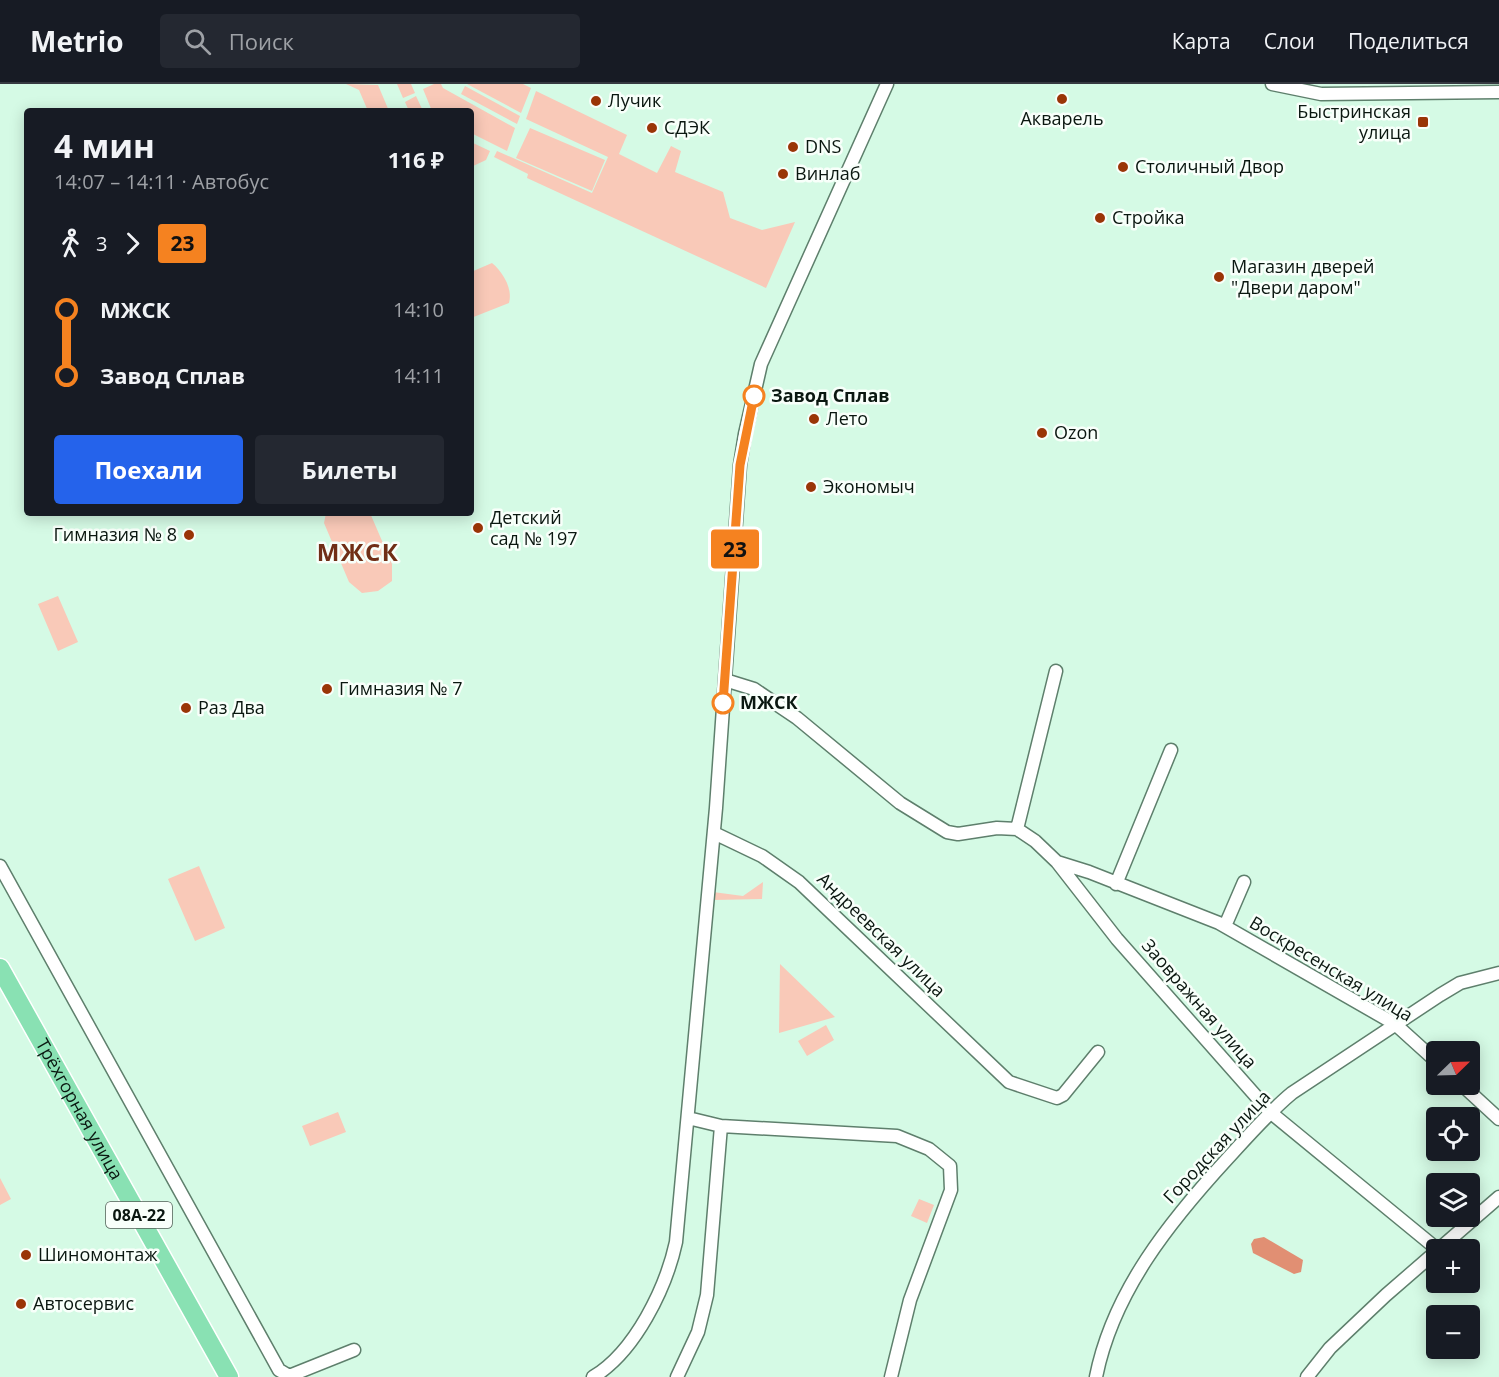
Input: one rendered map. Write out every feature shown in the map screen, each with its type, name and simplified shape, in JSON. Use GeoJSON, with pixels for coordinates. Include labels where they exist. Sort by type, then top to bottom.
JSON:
{"type":"FeatureCollection","features":[{"type":"Feature","properties":{"kind":"highway","name":"Трёхгорная улица"},"geometry":{"type":"LineString","coordinates":[[0,968],[228,1377]]}},
{"type":"Feature","properties":{"kind":"street"},"geometry":{"type":"LineString","coordinates":[[593,1377],[613,1360],[640,1329],[667,1273],[680,1221],[687,1118],[714,833],[740,465],[761,364],[887,84]]}},
{"type":"Feature","properties":{"kind":"street"},"geometry":{"type":"LineString","coordinates":[[1272,84],[1321,94],[1499,92]]}},
{"type":"Feature","properties":{"kind":"street"},"geometry":{"type":"LineString","coordinates":[[1017,829],[1056,670]]}},
{"type":"Feature","properties":{"kind":"street"},"geometry":{"type":"LineString","coordinates":[[725,680],[754,689],[797,718],[900,804],[947,832],[958,834],[997,828],[1017,829],[1058,862]]}},
{"type":"Feature","properties":{"kind":"street"},"geometry":{"type":"LineString","coordinates":[[1116,884],[1171,750]]}},
{"type":"Feature","properties":{"kind":"street","name":"Андреевская улица"},"geometry":{"type":"LineString","coordinates":[[714,833],[762,856],[799,882],[1009,1082],[1057,1098],[1063,1095],[1098,1052]]}},
{"type":"Feature","properties":{"kind":"street","name":"Воскресенская улица"},"geometry":{"type":"LineString","coordinates":[[1058,862],[1229,929],[1395,1024],[1426,1052]]}},
{"type":"Feature","properties":{"kind":"street","name":"Заовражная улица"},"geometry":{"type":"LineString","coordinates":[[1058,862],[1070,882],[1117,939],[1270,1112],[1426,1240]]}},
{"type":"Feature","properties":{"kind":"street"},"geometry":{"type":"LineString","coordinates":[[0,866],[279,1370],[289,1376],[354,1350]]}},
{"type":"Feature","properties":{"kind":"street"},"geometry":{"type":"LineString","coordinates":[[1229,929],[1244,882]]}},
{"type":"Feature","properties":{"kind":"street","name":"Городская улица"},"geometry":{"type":"LineString","coordinates":[[1096,1377],[1126,1291],[1182,1208],[1270,1112],[1292,1093],[1460,983],[1499,973]]}},
{"type":"Feature","properties":{"kind":"street"},"geometry":{"type":"LineString","coordinates":[[1473,1095],[1499,1119]]}},
{"type":"Feature","properties":{"kind":"street"},"geometry":{"type":"LineString","coordinates":[[687,1118],[721,1126],[897,1136],[928,1149],[950,1166],[953,1184],[948,1202],[910,1300],[891,1377]]}},
{"type":"Feature","properties":{"kind":"street"},"geometry":{"type":"LineString","coordinates":[[676,1377],[698,1332],[707,1295],[721,1126]]}},
{"type":"Feature","properties":{"kind":"street"},"geometry":{"type":"LineString","coordinates":[[1449,1239],[1499,1197]]}},
{"type":"Feature","properties":{"kind":"street"},"geometry":{"type":"LineString","coordinates":[[1307,1377],[1330,1348],[1426,1259]]}},
{"type":"Feature","properties":{"kind":"shaded area"},"geometry":{"type":"Polygon","coordinates":[[[346,84],[378,85],[388,108],[367,108],[359,90],[346,84]]]}},
{"type":"Feature","properties":{"kind":"shaded area"},"geometry":{"type":"Polygon","coordinates":[[[397,84],[411,84],[415,93],[403,98],[397,84]]]}},
{"type":"Feature","properties":{"kind":"shaded area"},"geometry":{"type":"Polygon","coordinates":[[[434,84],[441,84],[443,88],[515,128],[507,151],[474,134],[474,108],[431,108],[423,89],[434,84]]]}},
{"type":"Feature","properties":{"kind":"shaded area"},"geometry":{"type":"Polygon","coordinates":[[[467,84],[523,84],[531,88],[521,113],[467,84]]]}},
{"type":"Feature","properties":{"kind":"shaded area"},"geometry":{"type":"Polygon","coordinates":[[[465,86],[520,116],[517,124],[461,94],[465,86]]]}},
{"type":"Feature","properties":{"kind":"shaded area"},"geometry":{"type":"Polygon","coordinates":[[[536,91],[627,135],[619,154],[657,173],[671,146],[681,151],[675,172],[723,192],[730,218],[762,230],[795,222],[766,288],[527,178],[528,174],[494,157],[497,151],[592,193],[608,157],[526,119],[536,91]]]}},
{"type":"Feature","properties":{"kind":"shaded area"},"geometry":{"type":"Polygon","coordinates":[[[416,96],[422,108],[408,108],[405,102],[416,96]]]}},
{"type":"Feature","properties":{"kind":"shaded area"},"geometry":{"type":"Polygon","coordinates":[[[530,128],[605,160],[592,191],[516,158],[530,128]]]}},
{"type":"Feature","properties":{"kind":"shaded area"},"geometry":{"type":"Polygon","coordinates":[[[474,143],[490,151],[486,160],[474,166],[474,143]]]}},
{"type":"Feature","properties":{"kind":"shaded area"},"geometry":{"type":"Polygon","coordinates":[[[492,263],[506,281],[510,292],[509,303],[474,317],[474,271],[492,263]]]}},
{"type":"Feature","properties":{"kind":"shaded area"},"geometry":{"type":"Polygon","coordinates":[[[325,516],[371,516],[392,564],[392,581],[378,591],[362,593],[349,582],[324,523],[325,516]]]}},
{"type":"Feature","properties":{"kind":"shaded area"},"geometry":{"type":"Polygon","coordinates":[[[58,596],[78,642],[58,651],[38,604],[58,596]]]}},
{"type":"Feature","properties":{"kind":"shaded area"},"geometry":{"type":"Polygon","coordinates":[[[199,866],[225,928],[195,941],[168,879],[199,866]]]}},
{"type":"Feature","properties":{"kind":"shaded area"},"geometry":{"type":"Polygon","coordinates":[[[763,882],[762,899],[713,900],[713,892],[743,896],[763,882]]]}},
{"type":"Feature","properties":{"kind":"shaded area"},"geometry":{"type":"Polygon","coordinates":[[[780,964],[835,1017],[779,1033],[780,964]]]}},
{"type":"Feature","properties":{"kind":"shaded area"},"geometry":{"type":"Polygon","coordinates":[[[826,1025],[834,1040],[807,1056],[798,1041],[826,1025]]]}},
{"type":"Feature","properties":{"kind":"shaded area"},"geometry":{"type":"Polygon","coordinates":[[[338,1112],[346,1132],[310,1146],[302,1126],[338,1112]]]}},
{"type":"Feature","properties":{"kind":"shaded area"},"geometry":{"type":"Polygon","coordinates":[[[0,1178],[11,1199],[0,1205],[0,1178]]]}},
{"type":"Feature","properties":{"kind":"shaded area"},"geometry":{"type":"Polygon","coordinates":[[[919,1199],[934,1205],[927,1223],[911,1216],[919,1199]]]}},
{"type":"Feature","properties":{"kind":"shaded area"},"geometry":{"type":"Polygon","coordinates":[[[1264,1237],[1303,1260],[1301,1272],[1294,1274],[1253,1253],[1251,1244],[1254,1239],[1264,1237]]]}},
{"type":"Feature","properties":{"kind":"bus line","name":"23"},"geometry":{"type":"LineString","coordinates":[[723,703],[740,465],[754,396]]}},
{"type":"Feature","properties":{"kind":"place","name":"Акварель"},"geometry":{"type":"Point","coordinates":[1062,99]}},
{"type":"Feature","properties":{"kind":"place","name":"Лучик"},"geometry":{"type":"Point","coordinates":[596,101]}},
{"type":"Feature","properties":{"kind":"place","name":"Быстринская улица"},"geometry":{"type":"Point","coordinates":[1423,122]}},
{"type":"Feature","properties":{"kind":"place","name":"СДЭК"},"geometry":{"type":"Point","coordinates":[652,128]}},
{"type":"Feature","properties":{"kind":"place","name":"DNS"},"geometry":{"type":"Point","coordinates":[793,147]}},
{"type":"Feature","properties":{"kind":"place","name":"Столичный Двор"},"geometry":{"type":"Point","coordinates":[1123,167]}},
{"type":"Feature","properties":{"kind":"place","name":"Винлаб"},"geometry":{"type":"Point","coordinates":[783,174]}},
{"type":"Feature","properties":{"kind":"place","name":"Стройка"},"geometry":{"type":"Point","coordinates":[1100,218]}},
{"type":"Feature","properties":{"kind":"place","name":"Магазин дверей \"Двери даром\""},"geometry":{"type":"Point","coordinates":[1219,277]}},
{"type":"Feature","properties":{"kind":"place","name":"Завод Сплав"},"geometry":{"type":"Point","coordinates":[754,396]}},
{"type":"Feature","properties":{"kind":"place","name":"Лето"},"geometry":{"type":"Point","coordinates":[814,419]}},
{"type":"Feature","properties":{"kind":"place","name":"Ozon"},"geometry":{"type":"Point","coordinates":[1042,433]}},
{"type":"Feature","properties":{"kind":"place","name":"Экономыч"},"geometry":{"type":"Point","coordinates":[811,487]}},
{"type":"Feature","properties":{"kind":"place","name":"Детский сад № 197"},"geometry":{"type":"Point","coordinates":[478,528]}},
{"type":"Feature","properties":{"kind":"place","name":"Гимназия № 8"},"geometry":{"type":"Point","coordinates":[189,535]}},
{"type":"Feature","properties":{"kind":"place","name":"Гимназия № 7"},"geometry":{"type":"Point","coordinates":[327,689]}},
{"type":"Feature","properties":{"kind":"place","name":"МЖСК"},"geometry":{"type":"Point","coordinates":[723,703]}},
{"type":"Feature","properties":{"kind":"place","name":"Раз Два"},"geometry":{"type":"Point","coordinates":[186,708]}},
{"type":"Feature","properties":{"kind":"place","name":"Шиномонтаж"},"geometry":{"type":"Point","coordinates":[26,1255]}},
{"type":"Feature","properties":{"kind":"place","name":"Автосервис"},"geometry":{"type":"Point","coordinates":[21,1304]}},
{"type":"Feature","properties":{"kind":"district","name":"МЖСК"},"geometry":{"type":"Point","coordinates":[358,553]}}]}
